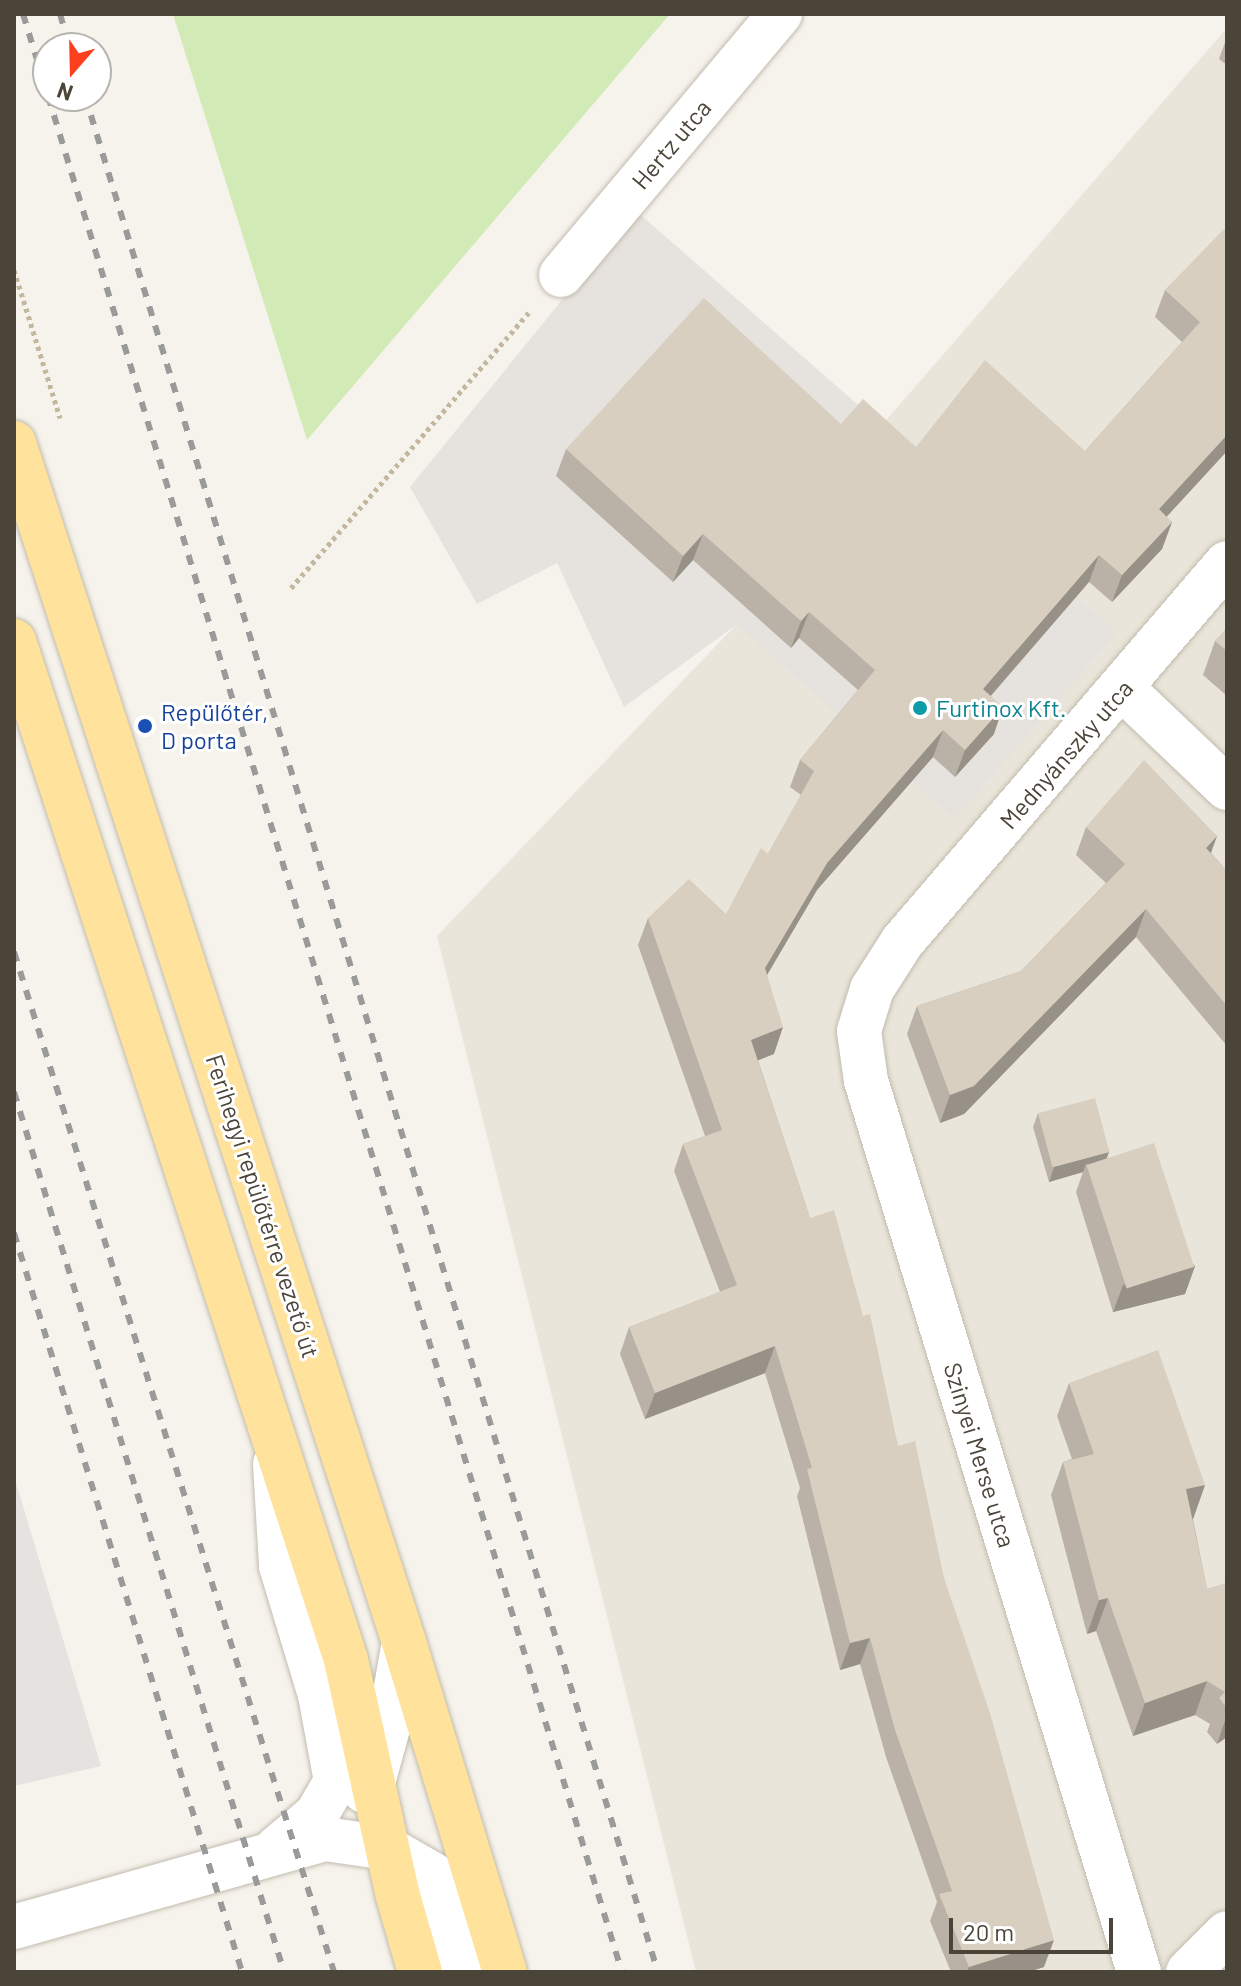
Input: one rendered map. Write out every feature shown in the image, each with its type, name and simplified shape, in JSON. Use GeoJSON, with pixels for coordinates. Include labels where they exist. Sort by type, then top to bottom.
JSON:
{"type":"FeatureCollection","features":[{"type":"Feature","properties":{"kind":"main road","name":"Ferihegyi repülőtérre vezető út"},"geometry":{"type":"LineString","coordinates":[[14,443],[404,1642],[505,1972]]}},
{"type":"Feature","properties":{"kind":"main road"},"geometry":{"type":"LineString","coordinates":[[14,641],[346,1660],[387,1848],[420,1972]]}},
{"type":"Feature","properties":{"kind":"street","name":"Hertz utca"},"geometry":{"type":"LineString","coordinates":[[561,275],[780,14]]}},
{"type":"Feature","properties":{"kind":"street","name":"Mednyánszky utca"},"geometry":{"type":"LineString","coordinates":[[902,942],[1123,689],[1227,563]]}},
{"type":"Feature","properties":{"kind":"street"},"geometry":{"type":"LineString","coordinates":[[1123,689],[1227,788]]}},
{"type":"Feature","properties":{"kind":"street","name":"Szinyei Merse utca"},"geometry":{"type":"LineString","coordinates":[[902,942],[872,989],[859,1031],[866,1081],[1139,1972]]}},
{"type":"Feature","properties":{"kind":"street"},"geometry":{"type":"LineString","coordinates":[[260,1861],[316,1815],[336,1781],[320,1695],[281,1566],[273,1433]]}},
{"type":"Feature","properties":{"kind":"street"},"geometry":{"type":"LineString","coordinates":[[325,1839],[374,1779],[404,1642]]}},
{"type":"Feature","properties":{"kind":"street"},"geometry":{"type":"LineString","coordinates":[[14,1927],[260,1861],[325,1839],[387,1848],[432,1874],[461,1972]]}},
{"type":"Feature","properties":{"kind":"street"},"geometry":{"type":"LineString","coordinates":[[1188,1972],[1227,1933]]}},
{"type":"Feature","properties":{"kind":"path"},"geometry":{"type":"LineString","coordinates":[[291,588],[561,275]]}},
{"type":"Feature","properties":{"kind":"shaded area"},"geometry":{"type":"Polygon","coordinates":[[[1227,28],[1227,1972],[696,1972],[437,936],[736,625],[955,818],[1118,632],[881,426],[1227,28]]]}},
{"type":"Feature","properties":{"kind":"shaded area","name":"Furtinox Kft."},"geometry":{"type":"Polygon","coordinates":[[[635,210],[1118,632],[955,819],[736,625],[624,707],[557,563],[477,604],[410,487],[635,210]]]}},
{"type":"Feature","properties":{"kind":"shaded area"},"geometry":{"type":"Polygon","coordinates":[[[14,1476],[101,1766],[14,1786],[14,1476]]]}},
{"type":"Feature","properties":{"kind":"green space"},"geometry":{"type":"Polygon","coordinates":[[[173,14],[670,14],[307,440],[173,14]]]}},
{"type":"Feature","properties":{"kind":"building"},"geometry":{"type":"Polygon","coordinates":[[[1224,229],[1227,232],[1227,435],[1159,509],[1172,522],[1122,575],[1099,555],[983,689],[1003,707],[965,750],[943,730],[827,863],[765,968],[783,1027],[751,1040],[810,1218],[834,1210],[863,1316],[870,1314],[898,1446],[915,1441],[944,1578],[990,1713],[1054,1940],[969,1967],[939,1894],[952,1891],[895,1730],[870,1638],[850,1643],[807,1469],[812,1468],[775,1346],[655,1393],[629,1327],[737,1285],[683,1144],[722,1130],[648,918],[689,879],[726,914],[761,848],[768,854],[814,771],[800,760],[875,670],[809,612],[801,621],[703,534],[683,556],[566,449],[704,298],[841,424],[863,399],[916,447],[985,360],[1085,451],[1200,322],[1165,290],[1224,229]]]}},
{"type":"Feature","properties":{"kind":"building"},"geometry":{"type":"Polygon","coordinates":[[[1227,628],[1227,651],[1215,641],[1227,628]]]}},
{"type":"Feature","properties":{"kind":"building"},"geometry":{"type":"Polygon","coordinates":[[[1144,760],[1217,836],[1206,848],[1227,871],[1227,1006],[1146,909],[974,1086],[950,1095],[917,1006],[1021,971],[1125,864],[1086,827],[1144,760]]]}},
{"type":"Feature","properties":{"kind":"building"},"geometry":{"type":"Polygon","coordinates":[[[1095,1098],[1109,1152],[1053,1167],[1038,1113],[1095,1098]]]}},
{"type":"Feature","properties":{"kind":"building"},"geometry":{"type":"Polygon","coordinates":[[[1154,1143],[1194,1267],[1127,1289],[1086,1165],[1154,1143]]]}},
{"type":"Feature","properties":{"kind":"building"},"geometry":{"type":"Polygon","coordinates":[[[1158,1350],[1205,1485],[1186,1489],[1207,1589],[1227,1583],[1227,1708],[1219,1698],[1225,1692],[1207,1681],[1145,1703],[1108,1598],[1099,1600],[1063,1462],[1094,1454],[1069,1383],[1158,1350]]]}},
{"type":"Feature","properties":{"kind":"railway"},"geometry":{"type":"LineString","coordinates":[[23,14],[32,44]]}},
{"type":"Feature","properties":{"kind":"railway"},"geometry":{"type":"LineString","coordinates":[[60,14],[65,32]]}},
{"type":"Feature","properties":{"kind":"railway"},"geometry":{"type":"LineString","coordinates":[[53,112],[622,1972]]}},
{"type":"Feature","properties":{"kind":"railway"},"geometry":{"type":"LineString","coordinates":[[90,112],[658,1972]]}},
{"type":"Feature","properties":{"kind":"railway"},"geometry":{"type":"LineString","coordinates":[[14,952],[334,1972]]}},
{"type":"Feature","properties":{"kind":"railway"},"geometry":{"type":"LineString","coordinates":[[14,1092],[284,1972]]}},
{"type":"Feature","properties":{"kind":"railway"},"geometry":{"type":"LineString","coordinates":[[14,1233],[242,1972]]}},
{"type":"Feature","properties":{"kind":"place","name":"Furtinox Kft."},"geometry":{"type":"Point","coordinates":[920,708]}},
{"type":"Feature","properties":{"kind":"place","name":"Repülőtér, D porta"},"geometry":{"type":"Point","coordinates":[145,726]}}]}
